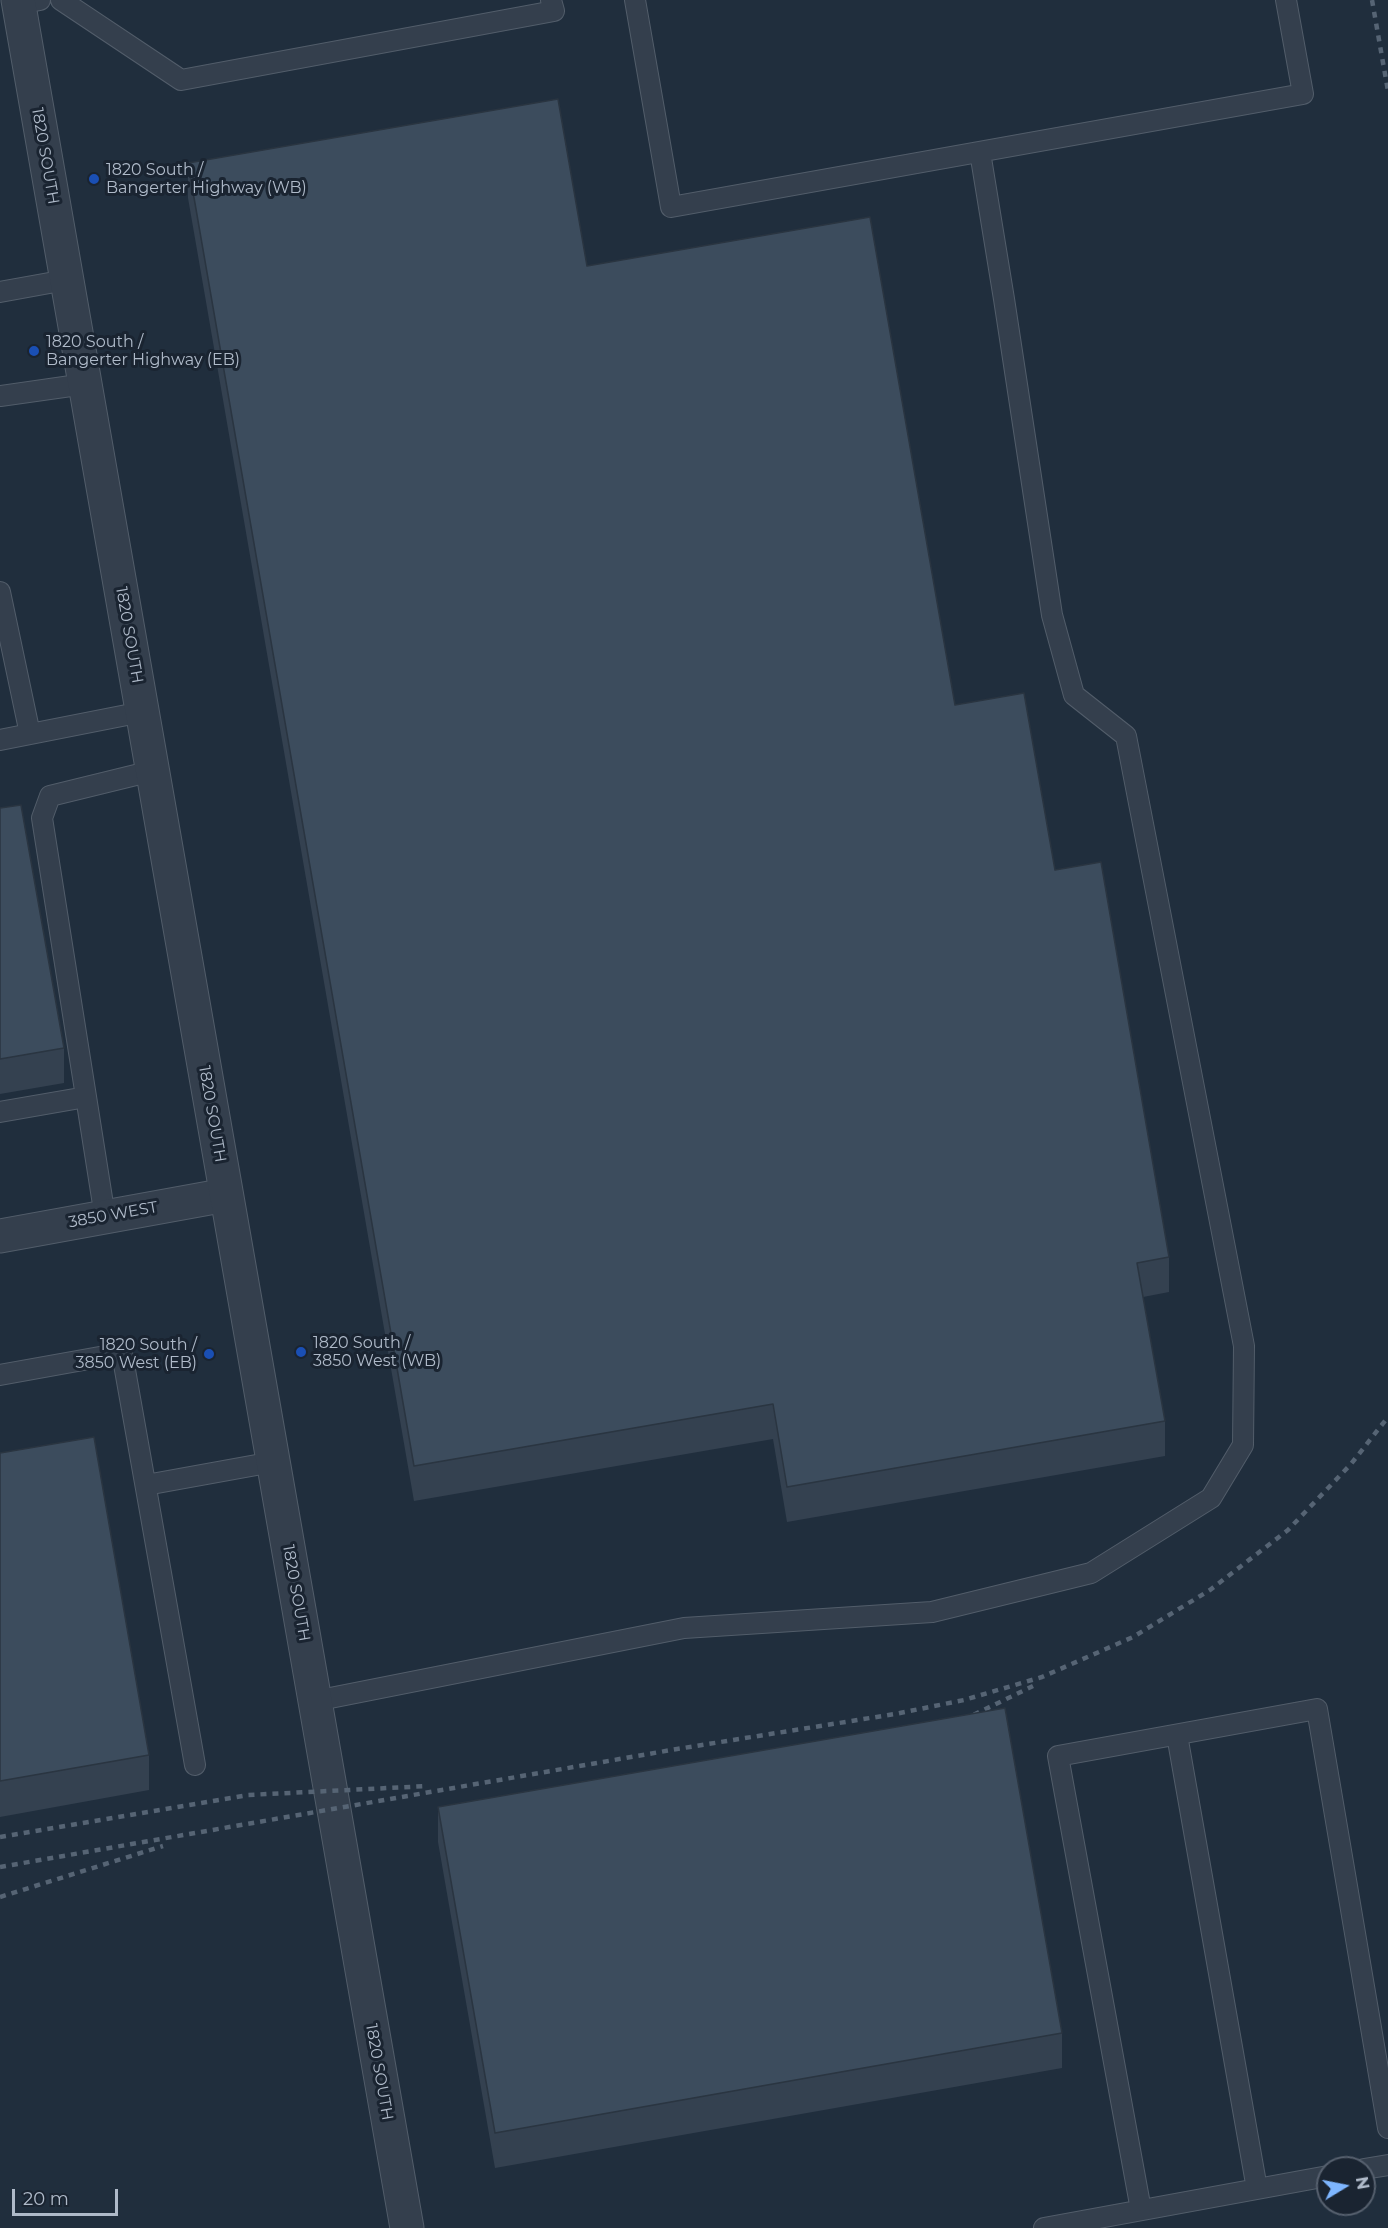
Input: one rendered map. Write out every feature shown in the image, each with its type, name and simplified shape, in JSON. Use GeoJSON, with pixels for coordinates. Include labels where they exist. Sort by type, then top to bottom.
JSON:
{"type":"FeatureCollection","features":[{"type":"Feature","properties":{"kind":"street","name":"1820 SOUTH"},"geometry":{"type":"LineString","coordinates":[[26,1],[66,280],[406,2228]]}},
{"type":"Feature","properties":{"kind":"street","name":"3850 WEST"},"geometry":{"type":"LineString","coordinates":[[0,1236],[226,1195]]}},
{"type":"Feature","properties":{"kind":"lane"},"geometry":{"type":"LineString","coordinates":[[61,0],[181,80],[554,11],[551,0]]}},
{"type":"Feature","properties":{"kind":"lane"},"geometry":{"type":"LineString","coordinates":[[635,0],[671,207],[1303,94],[1286,0]]}},
{"type":"Feature","properties":{"kind":"lane"},"geometry":{"type":"LineString","coordinates":[[315,1701],[684,1628],[932,1612],[1091,1573],[1211,1498],[1243,1445],[1244,1347],[1126,736],[1074,694],[1052,615],[980,152]]}},
{"type":"Feature","properties":{"kind":"lane"},"geometry":{"type":"LineString","coordinates":[[0,292],[66,280]]}},
{"type":"Feature","properties":{"kind":"lane"},"geometry":{"type":"LineString","coordinates":[[0,396],[85,384]]}},
{"type":"Feature","properties":{"kind":"lane"},"geometry":{"type":"LineString","coordinates":[[0,592],[30,734]]}},
{"type":"Feature","properties":{"kind":"lane"},"geometry":{"type":"LineString","coordinates":[[0,740],[142,712]]}},
{"type":"Feature","properties":{"kind":"lane"},"geometry":{"type":"LineString","coordinates":[[105,1216],[42,818],[51,796],[152,771]]}},
{"type":"Feature","properties":{"kind":"lane"},"geometry":{"type":"LineString","coordinates":[[0,1112],[86,1097]]}},
{"type":"Feature","properties":{"kind":"lane"},"geometry":{"type":"LineString","coordinates":[[0,1375],[122,1353],[195,1765]]}},
{"type":"Feature","properties":{"kind":"lane"},"geometry":{"type":"LineString","coordinates":[[146,1485],[273,1462]]}},
{"type":"Feature","properties":{"kind":"lane"},"geometry":{"type":"LineString","coordinates":[[1141,2210],[1058,1756],[1317,1709],[1388,2128]]}},
{"type":"Feature","properties":{"kind":"lane"},"geometry":{"type":"LineString","coordinates":[[1177,1735],[1257,2189]]}},
{"type":"Feature","properties":{"kind":"lane"},"geometry":{"type":"LineString","coordinates":[[1044,2228],[1316,2178]]}},
{"type":"Feature","properties":{"kind":"building"},"geometry":{"type":"Polygon","coordinates":[[[558,99],[587,266],[870,217],[955,705],[1024,693],[1055,870],[1101,862],[1169,1257],[1137,1263],[1165,1421],[787,1487],[773,1404],[414,1466],[188,163],[558,99]]]}},
{"type":"Feature","properties":{"kind":"building"},"geometry":{"type":"Polygon","coordinates":[[[21,805],[64,1048],[0,1059],[0,808],[21,805]]]}},
{"type":"Feature","properties":{"kind":"building"},"geometry":{"type":"Polygon","coordinates":[[[94,1437],[149,1755],[0,1781],[0,1453],[94,1437]]]}},
{"type":"Feature","properties":{"kind":"building"},"geometry":{"type":"Polygon","coordinates":[[[1005,1708],[1062,2033],[495,2133],[438,1807],[1005,1708]]]}},
{"type":"Feature","properties":{"kind":"railway"},"geometry":{"type":"LineString","coordinates":[[1372,0],[1388,91]]}},
{"type":"Feature","properties":{"kind":"railway"},"geometry":{"type":"LineString","coordinates":[[0,1867],[677,1749],[895,1714],[964,1700],[1042,1677],[1133,1637],[1210,1590],[1288,1530],[1351,1464],[1388,1417]]}},
{"type":"Feature","properties":{"kind":"railway"},"geometry":{"type":"LineString","coordinates":[[963,1720],[1033,1686]]}},
{"type":"Feature","properties":{"kind":"railway"},"geometry":{"type":"LineString","coordinates":[[0,1837],[248,1795],[428,1786]]}},
{"type":"Feature","properties":{"kind":"railway"},"geometry":{"type":"LineString","coordinates":[[0,1897],[163,1846]]}},
{"type":"Feature","properties":{"kind":"place","name":"1820 South / Bangerter Highway (WB)"},"geometry":{"type":"Point","coordinates":[94,179]}},
{"type":"Feature","properties":{"kind":"place","name":"1820 South / Bangerter Highway (EB)"},"geometry":{"type":"Point","coordinates":[34,351]}},
{"type":"Feature","properties":{"kind":"place","name":"1820 South / 3850 West (WB)"},"geometry":{"type":"Point","coordinates":[301,1352]}},
{"type":"Feature","properties":{"kind":"place","name":"1820 South / 3850 West (EB)"},"geometry":{"type":"Point","coordinates":[209,1354]}}]}
